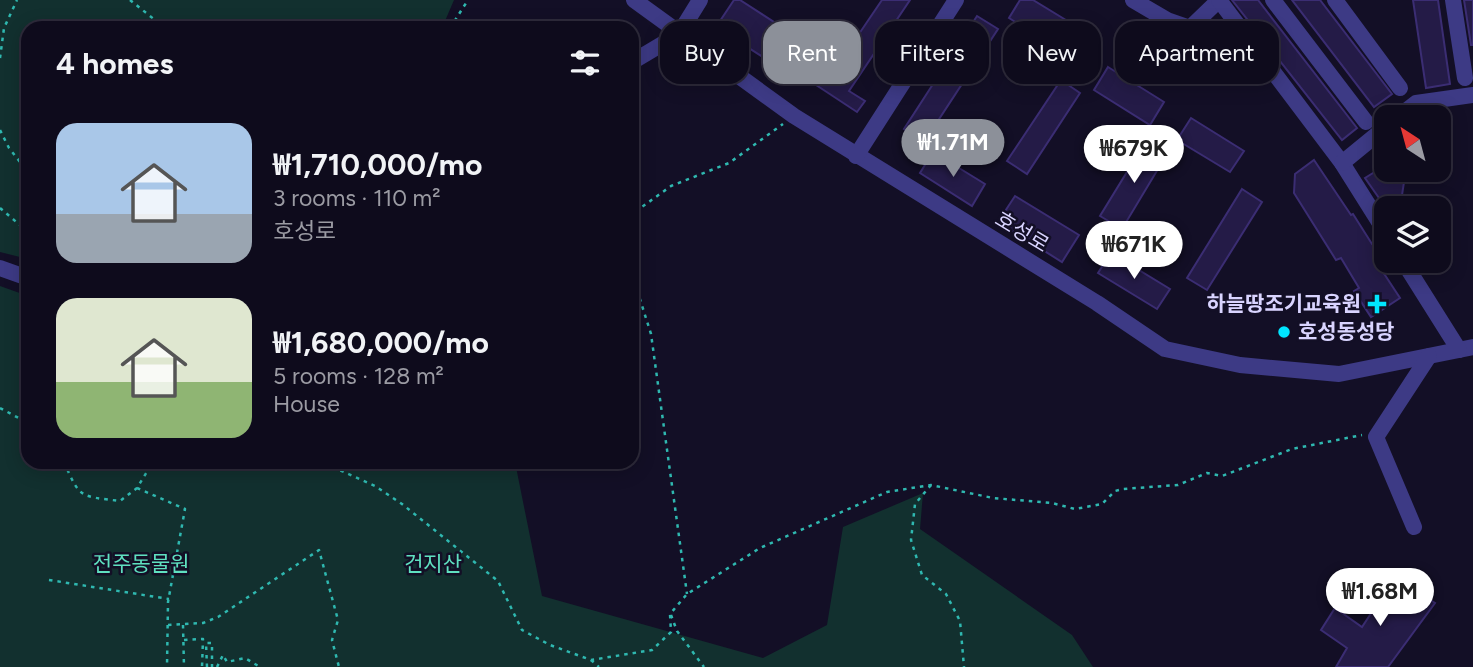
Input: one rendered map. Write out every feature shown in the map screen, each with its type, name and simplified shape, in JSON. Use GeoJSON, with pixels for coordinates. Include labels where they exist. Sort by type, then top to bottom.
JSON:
{"type":"FeatureCollection","features":[{"type":"Feature","properties":{"kind":"street","name":"호성로"},"geometry":{"type":"LineString","coordinates":[[634,0],[662,21]]}},
{"type":"Feature","properties":{"kind":"street"},"geometry":{"type":"LineString","coordinates":[[687,21],[700,0]]}},
{"type":"Feature","properties":{"kind":"street"},"geometry":{"type":"LineString","coordinates":[[856,156],[956,0]]}},
{"type":"Feature","properties":{"kind":"street"},"geometry":{"type":"LineString","coordinates":[[1133,0],[1167,20],[1190,27],[1219,0],[1342,163],[1374,214]]}},
{"type":"Feature","properties":{"kind":"street"},"geometry":{"type":"LineString","coordinates":[[1273,0],[1366,122]]}},
{"type":"Feature","properties":{"kind":"street"},"geometry":{"type":"LineString","coordinates":[[1335,0],[1400,88]]}},
{"type":"Feature","properties":{"kind":"street"},"geometry":{"type":"LineString","coordinates":[[1453,0],[1465,78]]}},
{"type":"Feature","properties":{"kind":"street"},"geometry":{"type":"LineString","coordinates":[[639,58],[660,45]]}},
{"type":"Feature","properties":{"kind":"street","name":"호성로"},"geometry":{"type":"LineString","coordinates":[[749,84],[856,156],[1097,303],[1165,349],[1240,365],[1339,374],[1466,349]]}},
{"type":"Feature","properties":{"kind":"street"},"geometry":{"type":"LineString","coordinates":[[1413,105],[1473,95]]}},
{"type":"Feature","properties":{"kind":"street"},"geometry":{"type":"LineString","coordinates":[[1342,163],[1374,137]]}},
{"type":"Feature","properties":{"kind":"street"},"geometry":{"type":"LineString","coordinates":[[0,268],[21,276]]}},
{"type":"Feature","properties":{"kind":"street"},"geometry":{"type":"LineString","coordinates":[[1412,273],[1466,349]]}},
{"type":"Feature","properties":{"kind":"street"},"geometry":{"type":"LineString","coordinates":[[1414,527],[1376,437],[1429,356]]}},
{"type":"Feature","properties":{"kind":"path"},"geometry":{"type":"LineString","coordinates":[[0,33],[17,0]]}},
{"type":"Feature","properties":{"kind":"path"},"geometry":{"type":"LineString","coordinates":[[130,0],[156,21]]}},
{"type":"Feature","properties":{"kind":"path"},"geometry":{"type":"LineString","coordinates":[[454,21],[468,0]]}},
{"type":"Feature","properties":{"kind":"path"},"geometry":{"type":"LineString","coordinates":[[0,58],[4,28]]}},
{"type":"Feature","properties":{"kind":"path"},"geometry":{"type":"LineString","coordinates":[[639,209],[671,186],[729,163],[794,116]]}},
{"type":"Feature","properties":{"kind":"path"},"geometry":{"type":"LineString","coordinates":[[0,130],[21,163]]}},
{"type":"Feature","properties":{"kind":"path"},"geometry":{"type":"LineString","coordinates":[[0,208],[21,226]]}},
{"type":"Feature","properties":{"kind":"path"},"geometry":{"type":"LineString","coordinates":[[639,296],[651,334],[687,594]]}},
{"type":"Feature","properties":{"kind":"path"},"geometry":{"type":"LineString","coordinates":[[0,408],[21,419]]}},
{"type":"Feature","properties":{"kind":"path"},"geometry":{"type":"LineString","coordinates":[[591,660],[652,650],[671,632],[670,614],[687,594],[773,543],[887,492],[931,485],[993,498],[1052,503],[1075,509],[1102,504],[1115,491],[1178,485],[1207,473],[1222,476],[1292,449],[1366,435],[1382,429]]}},
{"type":"Feature","properties":{"kind":"path"},"geometry":{"type":"LineString","coordinates":[[68,469],[73,486],[83,495],[120,501],[137,488],[149,469]]}},
{"type":"Feature","properties":{"kind":"path"},"geometry":{"type":"LineString","coordinates":[[337,469],[375,486],[498,581],[522,630],[550,645],[591,660],[599,667]]}},
{"type":"Feature","properties":{"kind":"path"},"geometry":{"type":"LineString","coordinates":[[931,485],[915,504],[911,540],[922,575],[946,594],[960,621],[964,667]]}},
{"type":"Feature","properties":{"kind":"path"},"geometry":{"type":"LineString","coordinates":[[137,488],[185,509],[169,599],[167,667]]}},
{"type":"Feature","properties":{"kind":"path"},"geometry":{"type":"LineString","coordinates":[[169,625],[203,623],[218,617],[319,550],[338,620],[332,640],[339,667]]}},
{"type":"Feature","properties":{"kind":"path"},"geometry":{"type":"LineString","coordinates":[[49,580],[169,599]]}},
{"type":"Feature","properties":{"kind":"path"},"geometry":{"type":"LineString","coordinates":[[670,614],[677,631],[705,667]]}},
{"type":"Feature","properties":{"kind":"path"},"geometry":{"type":"LineString","coordinates":[[183,624],[184,667]]}},
{"type":"Feature","properties":{"kind":"path"},"geometry":{"type":"LineString","coordinates":[[184,640],[203,639],[204,667]]}},
{"type":"Feature","properties":{"kind":"path"},"geometry":{"type":"LineString","coordinates":[[204,667],[206,643],[212,643],[212,667]]}},
{"type":"Feature","properties":{"kind":"path"},"geometry":{"type":"LineString","coordinates":[[217,667],[223,655],[227,662],[245,658],[260,667]]}},
{"type":"Feature","properties":{"kind":"green space"},"geometry":{"type":"Polygon","coordinates":[[[0,0],[454,0],[445,21],[21,21],[21,257],[0,252],[0,0]]]}},
{"type":"Feature","properties":{"kind":"green space"},"geometry":{"type":"Polygon","coordinates":[[[0,286],[21,294],[21,469],[516,469],[542,596],[763,658],[827,625],[843,527],[923,493],[920,529],[1072,635],[1093,667],[0,667],[0,286]]]}},
{"type":"Feature","properties":{"kind":"building"},"geometry":{"type":"Polygon","coordinates":[[[734,0],[740,0],[773,21],[763,21],[763,57],[749,48],[749,21],[720,21],[734,0]]]}},
{"type":"Feature","properties":{"kind":"building"},"geometry":{"type":"Polygon","coordinates":[[[882,0],[910,0],[896,21],[875,21],[875,52],[861,73],[861,31],[882,0]]]}},
{"type":"Feature","properties":{"kind":"building"},"geometry":{"type":"Polygon","coordinates":[[[1020,0],[1033,0],[1068,21],[1014,21],[1009,18],[1020,0]]]}},
{"type":"Feature","properties":{"kind":"building"},"geometry":{"type":"Polygon","coordinates":[[[1232,0],[1258,0],[1274,21],[1248,21],[1232,0]]]}},
{"type":"Feature","properties":{"kind":"building"},"geometry":{"type":"Polygon","coordinates":[[[1292,0],[1320,0],[1392,94],[1374,107],[1292,0]]]}},
{"type":"Feature","properties":{"kind":"building"},"geometry":{"type":"Polygon","coordinates":[[[1413,0],[1438,0],[1450,84],[1426,88],[1413,0]]]}},
{"type":"Feature","properties":{"kind":"building"},"geometry":{"type":"Polygon","coordinates":[[[1464,0],[1473,0],[1473,45],[1471,45],[1464,0]]]}},
{"type":"Feature","properties":{"kind":"building"},"geometry":{"type":"Polygon","coordinates":[[[989,23],[998,29],[989,43],[989,23]]]}},
{"type":"Feature","properties":{"kind":"building"},"geometry":{"type":"Polygon","coordinates":[[[1279,27],[1357,128],[1342,140],[1279,60],[1279,27]]]}},
{"type":"Feature","properties":{"kind":"building"},"geometry":{"type":"Polygon","coordinates":[[[1108,67],[1115,71],[1115,84],[1135,84],[1164,102],[1150,125],[1094,90],[1098,84],[1101,84],[1108,67]]]}},
{"type":"Feature","properties":{"kind":"building"},"geometry":{"type":"Polygon","coordinates":[[[814,84],[854,84],[849,91],[865,101],[857,112],[814,84]]]}},
{"type":"Feature","properties":{"kind":"building"},"geometry":{"type":"Polygon","coordinates":[[[933,84],[962,84],[924,142],[904,129],[933,84]]]}},
{"type":"Feature","properties":{"kind":"building"},"geometry":{"type":"Polygon","coordinates":[[[1058,84],[1067,84],[1080,93],[1027,174],[1007,161],[1058,84]]]}},
{"type":"Feature","properties":{"kind":"building"},"geometry":{"type":"Polygon","coordinates":[[[1191,118],[1244,151],[1230,172],[1177,140],[1191,118]]]}},
{"type":"Feature","properties":{"kind":"building"},"geometry":{"type":"Polygon","coordinates":[[[1146,141],[1167,154],[1122,229],[1100,216],[1146,141]]]}},
{"type":"Feature","properties":{"kind":"building"},"geometry":{"type":"Polygon","coordinates":[[[933,152],[985,184],[972,206],[920,173],[933,152]]]}},
{"type":"Feature","properties":{"kind":"building"},"geometry":{"type":"Polygon","coordinates":[[[1314,160],[1351,215],[1353,214],[1372,244],[1374,243],[1374,273],[1384,273],[1400,298],[1371,317],[1354,291],[1359,288],[1341,258],[1336,260],[1294,193],[1295,174],[1314,160]]]}},
{"type":"Feature","properties":{"kind":"building"},"geometry":{"type":"Polygon","coordinates":[[[1374,172],[1374,182],[1404,182],[1403,196],[1378,196],[1365,178],[1374,172]]]}},
{"type":"Feature","properties":{"kind":"building"},"geometry":{"type":"Polygon","coordinates":[[[1242,189],[1262,202],[1207,290],[1187,278],[1242,189]]]}},
{"type":"Feature","properties":{"kind":"building"},"geometry":{"type":"Polygon","coordinates":[[[1015,196],[1079,235],[1062,262],[998,222],[1015,196]]]}},
{"type":"Feature","properties":{"kind":"building"},"geometry":{"type":"Polygon","coordinates":[[[1111,253],[1170,289],[1157,309],[1098,273],[1111,253]]]}},
{"type":"Feature","properties":{"kind":"building"},"geometry":{"type":"Polygon","coordinates":[[[1395,577],[1435,603],[1388,667],[1336,667],[1347,648],[1321,630],[1335,608],[1362,627],[1395,577]]]}},
{"type":"Feature","properties":{"kind":"place","name":"하늘땅조기교육원"},"geometry":{"type":"Point","coordinates":[1377,304]}},
{"type":"Feature","properties":{"kind":"place","name":"호성동성당"},"geometry":{"type":"Point","coordinates":[1284,332]}},
{"type":"Feature","properties":{"kind":"park label","name":"전주동물원"},"geometry":{"type":"Point","coordinates":[141,564]}},
{"type":"Feature","properties":{"kind":"park label","name":"건지산"},"geometry":{"type":"Point","coordinates":[433,564]}}]}
